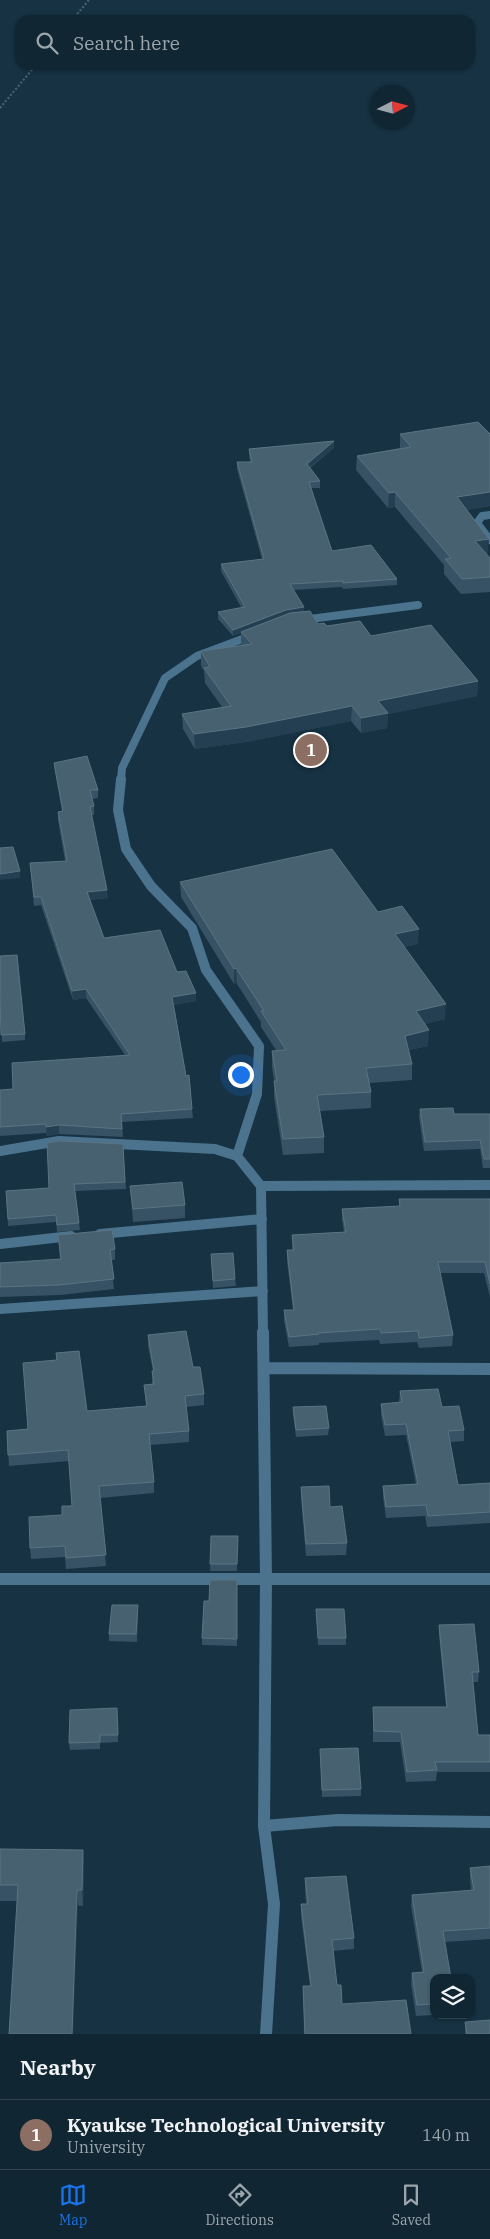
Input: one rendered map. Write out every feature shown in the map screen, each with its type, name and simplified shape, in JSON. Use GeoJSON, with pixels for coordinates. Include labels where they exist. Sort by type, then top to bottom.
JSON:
{"type":"FeatureCollection","features":[{"type":"Feature","properties":{"kind":"street"},"geometry":{"type":"LineString","coordinates":[[490,515],[482,516],[477,523],[490,540]]}},
{"type":"Feature","properties":{"kind":"street"},"geometry":{"type":"LineString","coordinates":[[288,622],[418,604]]}},
{"type":"Feature","properties":{"kind":"street"},"geometry":{"type":"LineString","coordinates":[[237,1156],[257,1094],[259,1046],[206,970],[192,928],[151,886],[126,849],[118,810],[122,768],[164,678],[197,656],[261,632]]}},
{"type":"Feature","properties":{"kind":"street"},"geometry":{"type":"LineString","coordinates":[[0,1151],[59,1141],[215,1149],[237,1156],[261,1186],[266,1579],[264,1826],[274,1904],[266,2034]]}},
{"type":"Feature","properties":{"kind":"street"},"geometry":{"type":"LineString","coordinates":[[261,1186],[490,1185]]}},
{"type":"Feature","properties":{"kind":"street"},"geometry":{"type":"LineString","coordinates":[[0,1244],[262,1219]]}},
{"type":"Feature","properties":{"kind":"street"},"geometry":{"type":"LineString","coordinates":[[0,1309],[263,1291]]}},
{"type":"Feature","properties":{"kind":"street"},"geometry":{"type":"LineString","coordinates":[[264,1368],[490,1369]]}},
{"type":"Feature","properties":{"kind":"street"},"geometry":{"type":"LineString","coordinates":[[0,1579],[490,1579]]}},
{"type":"Feature","properties":{"kind":"street"},"geometry":{"type":"LineString","coordinates":[[264,1826],[338,1820],[490,1822]]}},
{"type":"Feature","properties":{"kind":"path"},"geometry":{"type":"LineString","coordinates":[[76,15],[89,0]]}},
{"type":"Feature","properties":{"kind":"path"},"geometry":{"type":"LineString","coordinates":[[0,108],[32,70]]}},
{"type":"Feature","properties":{"kind":"building"},"geometry":{"type":"Polygon","coordinates":[[[478,422],[490,434],[490,492],[457,497],[489,539],[475,541],[490,558],[490,577],[462,579],[445,559],[451,558],[395,492],[389,493],[357,456],[411,447],[400,434],[478,422]]]}},
{"type":"Feature","properties":{"kind":"building"},"geometry":{"type":"Polygon","coordinates":[[[334,441],[307,464],[320,481],[309,482],[332,551],[371,545],[397,579],[290,584],[304,607],[286,610],[233,630],[218,612],[245,607],[221,564],[264,559],[237,462],[252,462],[249,449],[334,441]]]}},
{"type":"Feature","properties":{"kind":"building"},"geometry":{"type":"Polygon","coordinates":[[[310,611],[318,624],[324,623],[327,626],[360,621],[371,636],[431,625],[478,681],[378,701],[388,713],[361,718],[352,706],[246,727],[194,734],[182,714],[231,706],[204,668],[210,667],[201,651],[252,644],[241,632],[290,613],[310,611]]]}},
{"type":"Feature","properties":{"kind":"building"},"geometry":{"type":"Polygon","coordinates":[[[87,756],[98,790],[90,790],[94,806],[90,807],[107,890],[87,892],[104,938],[160,930],[177,972],[186,971],[196,993],[172,997],[186,1076],[189,1075],[192,1109],[121,1114],[122,1129],[59,1125],[46,1127],[46,1124],[0,1127],[0,1090],[13,1089],[12,1063],[130,1055],[86,989],[72,991],[41,897],[34,897],[30,863],[67,861],[58,812],[63,811],[54,763],[87,756]]]}},
{"type":"Feature","properties":{"kind":"building"},"geometry":{"type":"Polygon","coordinates":[[[13,847],[20,871],[0,874],[0,848],[13,847]]]}},
{"type":"Feature","properties":{"kind":"building"},"geometry":{"type":"Polygon","coordinates":[[[332,849],[378,912],[402,906],[419,929],[395,934],[446,1004],[416,1011],[429,1030],[405,1036],[412,1064],[366,1068],[371,1092],[317,1095],[324,1137],[283,1139],[274,1081],[277,1081],[272,1051],[286,1050],[261,1011],[264,1011],[236,968],[234,969],[180,882],[332,849]]]}},
{"type":"Feature","properties":{"kind":"building"},"geometry":{"type":"Polygon","coordinates":[[[17,955],[25,1034],[1,1035],[0,956],[17,955]]]}},
{"type":"Feature","properties":{"kind":"building"},"geometry":{"type":"Polygon","coordinates":[[[453,1108],[454,1114],[490,1114],[490,1159],[484,1159],[480,1140],[425,1142],[420,1109],[453,1108]]]}},
{"type":"Feature","properties":{"kind":"building"},"geometry":{"type":"Polygon","coordinates":[[[59,1141],[123,1144],[125,1182],[74,1184],[79,1223],[57,1225],[56,1215],[8,1219],[6,1191],[49,1188],[47,1143],[59,1141]]]}},
{"type":"Feature","properties":{"kind":"building"},"geometry":{"type":"Polygon","coordinates":[[[182,1182],[185,1205],[133,1209],[130,1186],[182,1182]]]}},
{"type":"Feature","properties":{"kind":"building"},"geometry":{"type":"Polygon","coordinates":[[[399,1199],[490,1199],[490,1284],[485,1262],[438,1262],[453,1335],[419,1338],[418,1331],[381,1333],[380,1329],[289,1337],[284,1310],[294,1310],[287,1250],[294,1250],[292,1235],[346,1232],[342,1209],[400,1206],[399,1199]]]}},
{"type":"Feature","properties":{"kind":"building"},"geometry":{"type":"Polygon","coordinates":[[[112,1230],[115,1249],[110,1250],[114,1279],[59,1285],[0,1287],[0,1263],[61,1259],[58,1235],[112,1230]]]}},
{"type":"Feature","properties":{"kind":"building"},"geometry":{"type":"Polygon","coordinates":[[[233,1253],[235,1279],[213,1281],[211,1254],[233,1253]]]}},
{"type":"Feature","properties":{"kind":"building"},"geometry":{"type":"Polygon","coordinates":[[[186,1331],[193,1367],[200,1367],[204,1394],[185,1396],[189,1431],[149,1434],[154,1482],[99,1486],[106,1555],[66,1558],[65,1546],[30,1548],[29,1517],[62,1515],[62,1506],[72,1506],[68,1450],[8,1455],[7,1431],[28,1429],[23,1363],[57,1360],[56,1353],[79,1351],[87,1411],[147,1406],[144,1385],[154,1384],[152,1371],[154,1371],[148,1335],[186,1331]]]}},
{"type":"Feature","properties":{"kind":"building"},"geometry":{"type":"Polygon","coordinates":[[[438,1389],[442,1407],[459,1406],[464,1430],[448,1431],[458,1485],[490,1483],[490,1512],[428,1516],[426,1505],[386,1507],[383,1486],[418,1484],[406,1424],[385,1425],[381,1404],[402,1402],[400,1391],[438,1389]]]}},
{"type":"Feature","properties":{"kind":"building"},"geometry":{"type":"Polygon","coordinates":[[[326,1406],[329,1428],[296,1430],[293,1407],[326,1406]]]}},
{"type":"Feature","properties":{"kind":"building"},"geometry":{"type":"Polygon","coordinates":[[[329,1486],[330,1507],[342,1506],[347,1543],[306,1544],[301,1487],[329,1486]]]}},
{"type":"Feature","properties":{"kind":"building"},"geometry":{"type":"Polygon","coordinates":[[[211,1536],[238,1536],[237,1564],[210,1564],[211,1536]]]}},
{"type":"Feature","properties":{"kind":"building"},"geometry":{"type":"Polygon","coordinates":[[[210,1580],[237,1580],[237,1639],[202,1638],[204,1601],[209,1601],[210,1580]]]}},
{"type":"Feature","properties":{"kind":"building"},"geometry":{"type":"Polygon","coordinates":[[[112,1605],[138,1605],[136,1634],[109,1634],[112,1605]]]}},
{"type":"Feature","properties":{"kind":"building"},"geometry":{"type":"Polygon","coordinates":[[[316,1609],[344,1609],[346,1638],[318,1638],[316,1609]]]}},
{"type":"Feature","properties":{"kind":"building"},"geometry":{"type":"Polygon","coordinates":[[[474,1624],[479,1672],[472,1672],[478,1735],[490,1735],[490,1762],[435,1762],[437,1770],[407,1772],[401,1732],[374,1731],[373,1707],[447,1707],[439,1625],[474,1624]]]}},
{"type":"Feature","properties":{"kind":"building"},"geometry":{"type":"Polygon","coordinates":[[[117,1708],[118,1735],[100,1735],[100,1742],[69,1743],[70,1710],[117,1708]]]}},
{"type":"Feature","properties":{"kind":"building"},"geometry":{"type":"Polygon","coordinates":[[[358,1748],[361,1789],[322,1790],[320,1749],[358,1748]]]}},
{"type":"Feature","properties":{"kind":"building"},"geometry":{"type":"Polygon","coordinates":[[[0,1849],[83,1850],[82,1890],[77,1890],[72,2034],[9,2034],[18,1885],[0,1885],[0,1849]]]}},
{"type":"Feature","properties":{"kind":"building"},"geometry":{"type":"Polygon","coordinates":[[[490,1866],[490,1928],[443,1931],[450,1974],[430,1974],[430,2004],[417,2005],[412,1973],[424,1972],[412,1895],[474,1890],[470,1868],[490,1866]]]}},
{"type":"Feature","properties":{"kind":"building"},"geometry":{"type":"Polygon","coordinates":[[[346,1876],[354,1938],[332,1940],[337,1985],[341,1985],[342,2004],[406,2000],[411,2034],[305,2034],[303,1986],[311,1986],[301,1904],[308,1904],[305,1878],[346,1876]]]}},
{"type":"Feature","properties":{"kind":"building"},"geometry":{"type":"Polygon","coordinates":[[[490,2020],[490,2034],[467,2034],[465,2022],[490,2020]]]}},
{"type":"Feature","properties":{"kind":"place","name":"Kyaukse Technological University"},"geometry":{"type":"Point","coordinates":[311,750]}}]}
